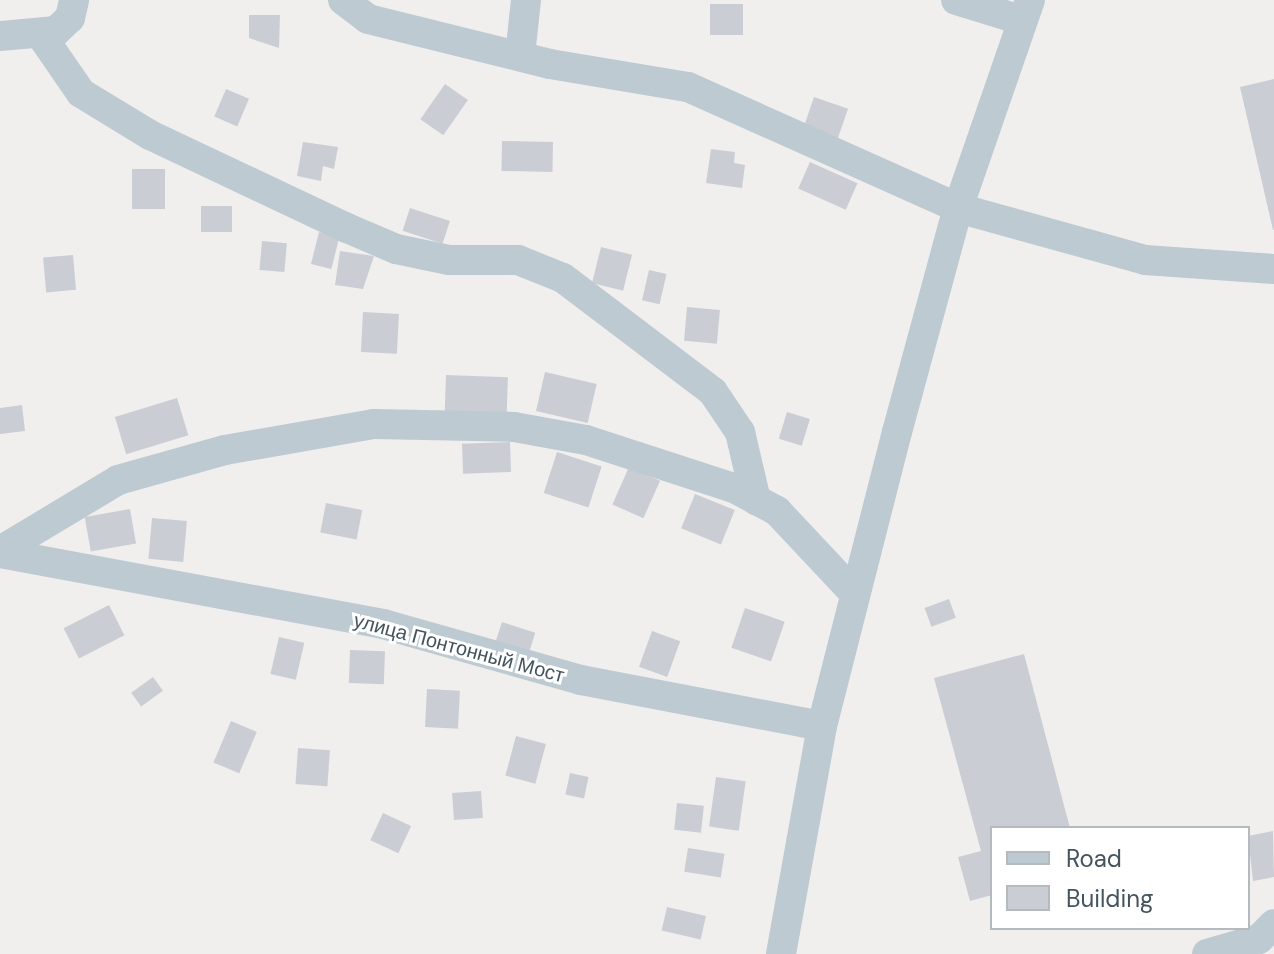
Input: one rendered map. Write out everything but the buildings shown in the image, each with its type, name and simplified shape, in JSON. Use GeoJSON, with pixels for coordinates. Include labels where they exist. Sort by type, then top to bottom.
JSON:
{"type":"FeatureCollection","features":[{"type":"Feature","properties":{"kind":"street"},"geometry":{"type":"LineString","coordinates":[[0,36],[41,35],[70,18],[74,0]]}},
{"type":"Feature","properties":{"kind":"street"},"geometry":{"type":"LineString","coordinates":[[343,0],[368,19],[520,56],[688,87],[958,208],[1145,260],[1274,269]]}},
{"type":"Feature","properties":{"kind":"street"},"geometry":{"type":"LineString","coordinates":[[520,56],[526,0]]}},
{"type":"Feature","properties":{"kind":"street"},"geometry":{"type":"LineString","coordinates":[[781,954],[822,726],[855,594],[958,208],[1026,10],[956,0]]}},
{"type":"Feature","properties":{"kind":"street"},"geometry":{"type":"LineString","coordinates":[[41,35],[81,93],[150,135],[347,228],[396,249],[449,260],[518,260],[563,278],[713,392],[740,432],[756,500]]}},
{"type":"Feature","properties":{"kind":"street","name":"улица Понтонный Мост"},"geometry":{"type":"LineString","coordinates":[[0,552],[118,480],[225,450],[374,424],[514,427],[586,440],[678,466],[756,500],[777,511],[855,594]]}},
{"type":"Feature","properties":{"kind":"street","name":"улица Понтонный Мост"},"geometry":{"type":"LineString","coordinates":[[0,552],[383,624],[581,680],[822,726]]}},
{"type":"Feature","properties":{"kind":"street"},"geometry":{"type":"LineString","coordinates":[[1207,954],[1259,939],[1274,924]]}}]}
